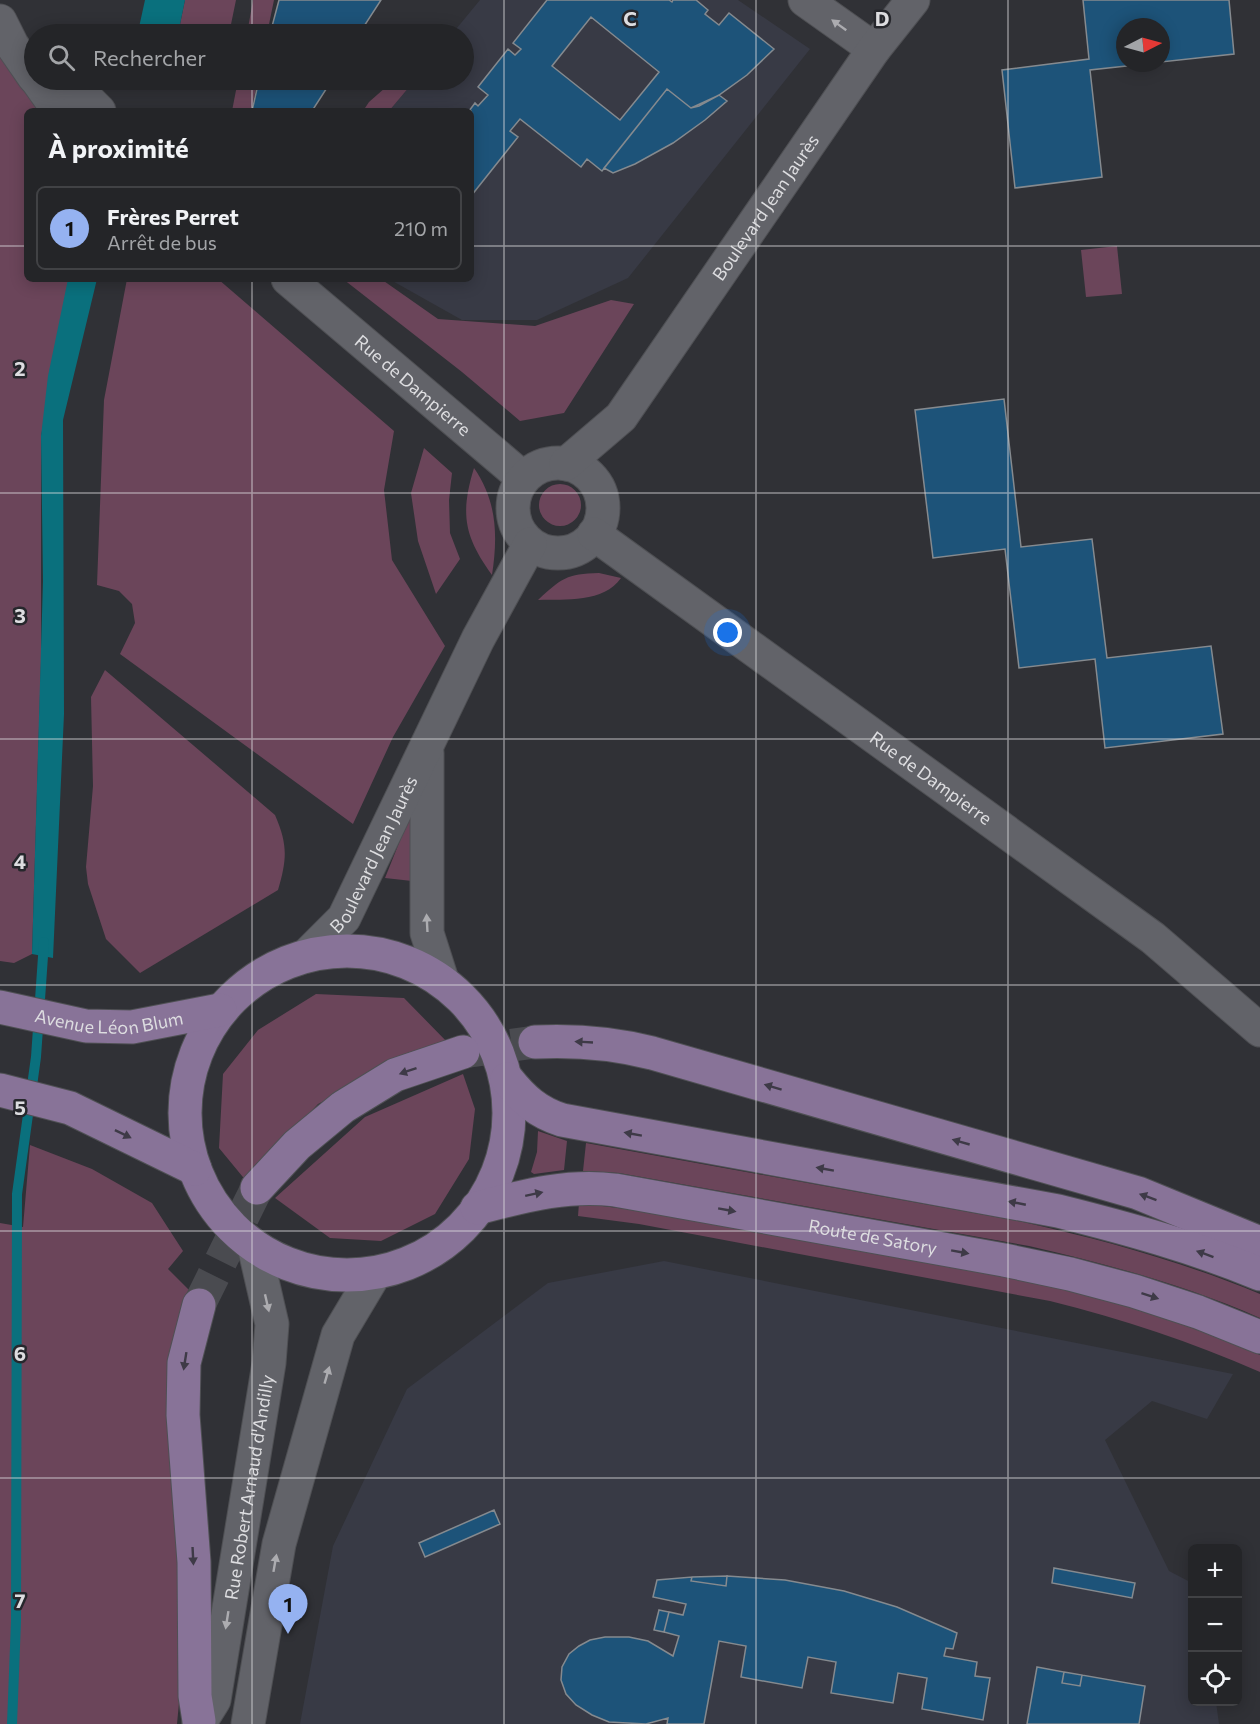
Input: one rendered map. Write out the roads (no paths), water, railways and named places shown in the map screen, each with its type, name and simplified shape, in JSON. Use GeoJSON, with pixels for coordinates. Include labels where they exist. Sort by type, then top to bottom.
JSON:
{"type":"FeatureCollection","features":[{"type":"Feature","properties":{"kind":"main road"},"geometry":{"type":"LineString","coordinates":[[340,952],[381,956],[408,963],[441,980],[476,1012],[487,1029],[502,1062],[507,1080],[510,1118],[506,1144],[492,1183],[477,1208],[464,1226],[431,1251],[413,1262],[375,1273],[352,1275],[322,1273],[292,1266],[254,1246],[219,1213],[195,1169],[188,1146],[186,1126],[188,1088],[198,1048],[219,1010],[264,974],[293,959],[306,956],[340,952]]}},
{"type":"Feature","properties":{"kind":"main road","name":"Avenue Léon Blum"},"geometry":{"type":"LineString","coordinates":[[0,1007],[86,1026],[132,1027],[219,1010]]}},
{"type":"Feature","properties":{"kind":"main road"},"geometry":{"type":"LineString","coordinates":[[535,1042],[596,1042],[663,1056],[1138,1193],[1260,1243]]}},
{"type":"Feature","properties":{"kind":"main road"},"geometry":{"type":"LineString","coordinates":[[257,1188],[297,1144],[343,1107],[395,1076],[463,1052]]}},
{"type":"Feature","properties":{"kind":"main road"},"geometry":{"type":"LineString","coordinates":[[507,1080],[537,1111],[562,1120],[1058,1211],[1185,1246],[1260,1274]]}},
{"type":"Feature","properties":{"kind":"main road"},"geometry":{"type":"LineString","coordinates":[[0,1090],[70,1108],[195,1169]]}},
{"type":"Feature","properties":{"kind":"main road","name":"Route de Satory"},"geometry":{"type":"LineString","coordinates":[[477,1208],[554,1190],[587,1188],[615,1190],[1071,1274],[1134,1291],[1260,1337]]}},
{"type":"Feature","properties":{"kind":"main road"},"geometry":{"type":"LineString","coordinates":[[199,1305],[184,1363],[183,1415],[194,1562],[195,1696],[199,1723]]}},
{"type":"Feature","properties":{"kind":"street"},"geometry":{"type":"LineString","coordinates":[[805,0],[874,49]]}},
{"type":"Feature","properties":{"kind":"street","name":"Boulevard Jean Jaurès"},"geometry":{"type":"LineString","coordinates":[[566,464],[621,417],[874,49],[913,0]]}},
{"type":"Feature","properties":{"kind":"street"},"geometry":{"type":"LineString","coordinates":[[0,7],[24,33]]}},
{"type":"Feature","properties":{"kind":"street"},"geometry":{"type":"LineString","coordinates":[[0,21],[12,45],[24,62]]}},
{"type":"Feature","properties":{"kind":"street"},"geometry":{"type":"LineString","coordinates":[[44,90],[59,108]]}},
{"type":"Feature","properties":{"kind":"street"},"geometry":{"type":"LineString","coordinates":[[78,90],[96,108]]}},
{"type":"Feature","properties":{"kind":"street","name":"Rue de Dampierre"},"geometry":{"type":"LineString","coordinates":[[291,283],[523,478]]}},
{"type":"Feature","properties":{"kind":"street","name":"Boulevard Jean Jaurès"},"geometry":{"type":"LineString","coordinates":[[600,492],[621,417]]}},
{"type":"Feature","properties":{"kind":"street"},"geometry":{"type":"LineString","coordinates":[[551,463],[566,464],[579,468],[592,478],[600,492],[603,505],[601,521],[594,534],[577,549],[562,553],[546,552],[530,544],[520,532],[514,519],[512,504],[523,478],[536,468],[551,463]]}},
{"type":"Feature","properties":{"kind":"street","name":"Rue de Dampierre"},"geometry":{"type":"LineString","coordinates":[[594,534],[1153,938],[1260,1029]]}},
{"type":"Feature","properties":{"kind":"street","name":"Boulevard Jean Jaurès"},"geometry":{"type":"LineString","coordinates":[[306,956],[344,918],[478,639],[530,544]]}},
{"type":"Feature","properties":{"kind":"street","name":"Boulevard Jean Jaurès"},"geometry":{"type":"LineString","coordinates":[[427,742],[427,933],[441,980]]}},
{"type":"Feature","properties":{"kind":"street","name":"Rue Robert Arnaud d'Andilly"},"geometry":{"type":"LineString","coordinates":[[199,1723],[214,1700],[269,1363],[272,1324],[254,1246]]}},
{"type":"Feature","properties":{"kind":"street","name":"Rue Robert Arnaud d'Andilly"},"geometry":{"type":"LineString","coordinates":[[248,1724],[276,1556],[285,1522],[338,1335],[375,1273]]}},
{"type":"Feature","properties":{"kind":"water"},"geometry":{"type":"Polygon","coordinates":[[[145,0],[185,0],[180,24],[140,24],[145,0]]]}},
{"type":"Feature","properties":{"kind":"water"},"geometry":{"type":"Polygon","coordinates":[[[67,282],[96,282],[63,420],[64,714],[53,958],[32,954],[43,581],[41,436],[48,376],[67,282]]]}},
{"type":"Feature","properties":{"kind":"waterway"},"geometry":{"type":"LineString","coordinates":[[12,1724],[16,1621],[17,1194],[36,1057],[44,942]]}},
{"type":"Feature","properties":{"kind":"tunnel"},"geometry":{"type":"LineString","coordinates":[[463,1052],[535,1042]]}},
{"type":"Feature","properties":{"kind":"tunnel"},"geometry":{"type":"LineString","coordinates":[[199,1305],[257,1188]]}},
{"type":"Feature","properties":{"kind":"place","name":"Frères Perret"},"geometry":{"type":"Point","coordinates":[288,1634]}}]}
